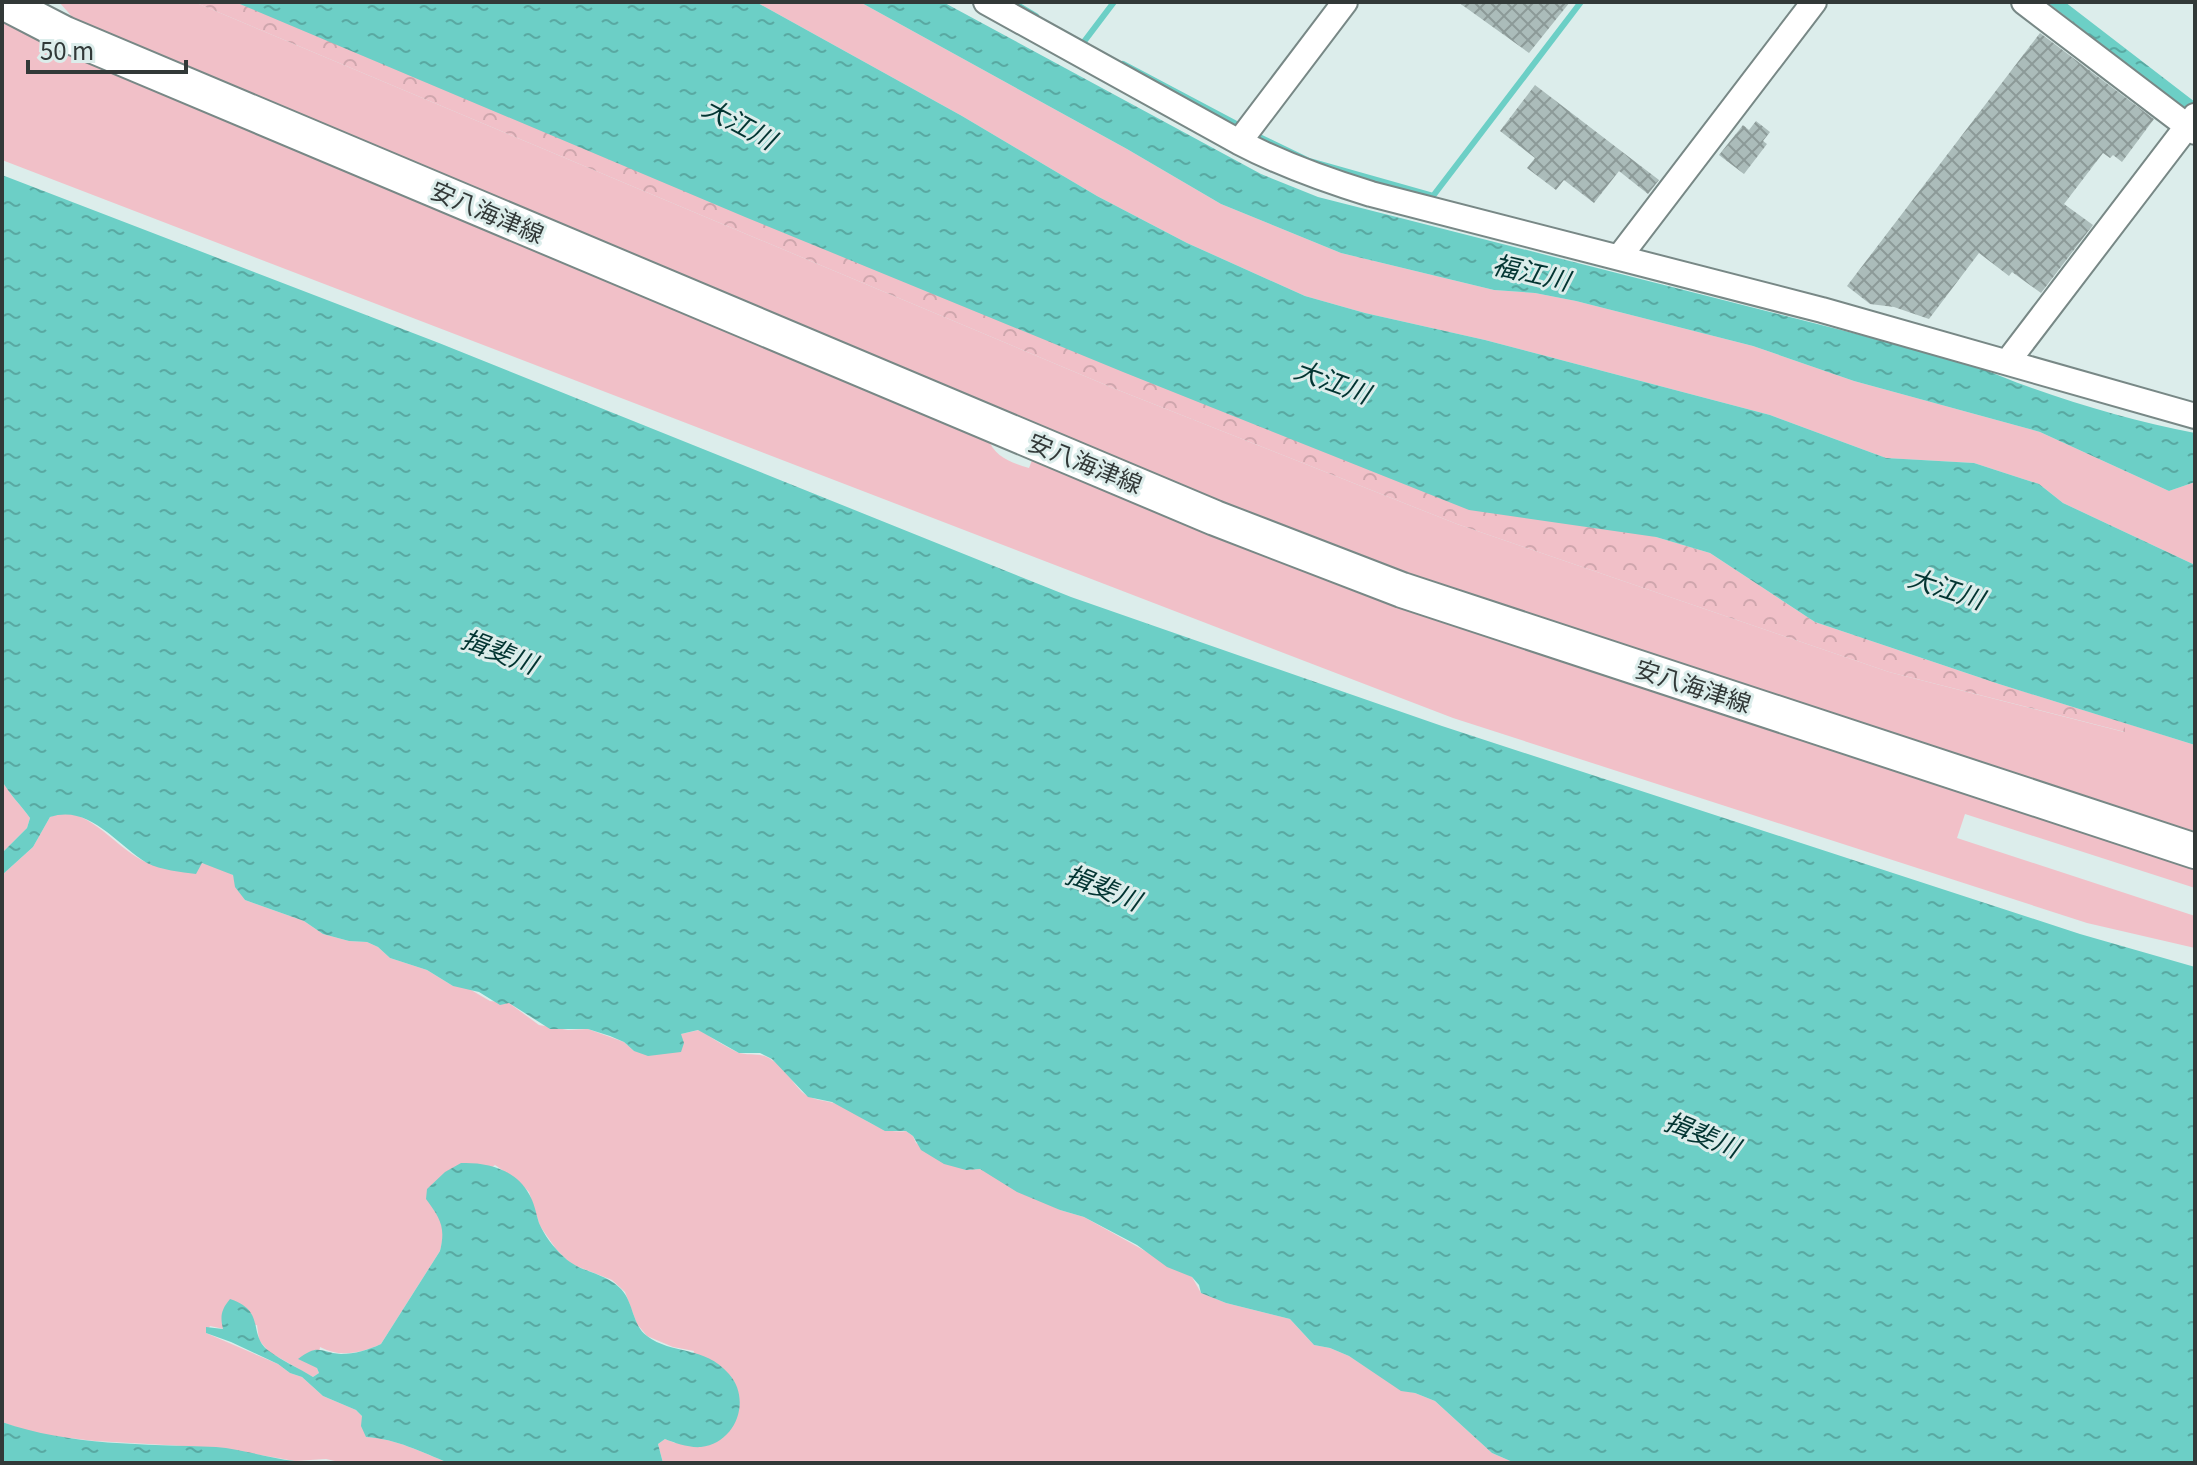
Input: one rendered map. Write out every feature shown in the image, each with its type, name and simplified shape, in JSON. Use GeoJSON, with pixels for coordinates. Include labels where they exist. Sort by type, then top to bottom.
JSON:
{"type":"FeatureCollection","features":[{"type":"Feature","properties":{"kind":"main road","name":"安八海津線"},"geometry":{"type":"LineString","coordinates":[[3,2],[65,34],[1040,446],[1402,590],[2195,851]]}},
{"type":"Feature","properties":{"kind":"street"},"geometry":{"type":"LineString","coordinates":[[39,2],[65,34]]}},
{"type":"Feature","properties":{"kind":"street"},"geometry":{"type":"LineString","coordinates":[[986,2],[1277,162],[1371,194],[1620,256],[2008,361],[2195,416]]}},
{"type":"Feature","properties":{"kind":"street"},"geometry":{"type":"LineString","coordinates":[[1239,142],[1345,2]]}},
{"type":"Feature","properties":{"kind":"street"},"geometry":{"type":"LineString","coordinates":[[1620,256],[1814,2]]}},
{"type":"Feature","properties":{"kind":"street"},"geometry":{"type":"LineString","coordinates":[[2008,361],[2192,124],[2024,2]]}},
{"type":"Feature","properties":{"kind":"green space"},"geometry":{"type":"Polygon","coordinates":[[[59,2],[194,2],[1113,388],[1457,524],[1889,672],[2124,732],[2125,723],[2195,745],[2195,842],[1406,579],[84,30],[59,2]]]}},
{"type":"Feature","properties":{"kind":"green space"},"geometry":{"type":"Polygon","coordinates":[[[194,2],[235,2],[1656,537],[1710,553],[1815,622],[2125,723],[2125,732],[1889,672],[1457,524],[1113,388],[194,2]]]}},
{"type":"Feature","properties":{"kind":"green space"},"geometry":{"type":"Polygon","coordinates":[[[756,2],[860,2],[1221,204],[1341,253],[1494,290],[1535,293],[1576,301],[1753,346],[1854,381],[2040,432],[2169,491],[2195,482],[2195,565],[2063,503],[2039,484],[1974,463],[1886,458],[1770,415],[1305,296],[1187,243],[1097,196],[962,116],[756,2]]]}},
{"type":"Feature","properties":{"kind":"green space"},"geometry":{"type":"Polygon","coordinates":[[[2,14],[987,437],[999,454],[1015,463],[1029,468],[1034,455],[2195,863],[2195,888],[1965,814],[1957,838],[2195,916],[2195,948],[2087,923],[1453,718],[2,160],[2,14]]]}},
{"type":"Feature","properties":{"kind":"green space"},"geometry":{"type":"Polygon","coordinates":[[[2,781],[30,818],[27,828],[2,853],[2,781]]]}},
{"type":"Feature","properties":{"kind":"green space"},"geometry":{"type":"Polygon","coordinates":[[[63,812],[87,820],[148,863],[202,863],[220,869],[233,875],[236,887],[245,900],[304,921],[323,934],[367,942],[390,958],[427,970],[453,986],[466,987],[490,1001],[509,1003],[539,1025],[568,1030],[588,1029],[624,1042],[634,1051],[681,1052],[681,1034],[699,1030],[737,1052],[768,1057],[806,1095],[837,1104],[878,1127],[906,1131],[916,1143],[966,1170],[980,1169],[1060,1210],[1084,1217],[1192,1277],[1201,1293],[1226,1303],[1290,1319],[1314,1345],[1349,1356],[1401,1390],[1435,1401],[1492,1453],[1515,1463],[663,1463],[658,1444],[665,1439],[675,1443],[694,1351],[673,1347],[647,1336],[637,1324],[625,1292],[612,1280],[571,1264],[540,1226],[529,1192],[495,1165],[435,1210],[443,1229],[440,1251],[381,1344],[350,1353],[320,1347],[319,1373],[313,1377],[269,1352],[259,1340],[257,1325],[224,1329],[210,1326],[206,1333],[278,1364],[302,1377],[323,1396],[356,1410],[362,1416],[366,1437],[399,1443],[449,1463],[344,1463],[326,1459],[295,1461],[218,1448],[95,1441],[35,1434],[2,1422],[2,875],[33,847],[50,817],[63,812]]]}},
{"type":"Feature","properties":{"kind":"water","name":"大江川"},"geometry":{"type":"Polygon","coordinates":[[[235,2],[756,2],[962,116],[1097,196],[1187,243],[1305,296],[1770,415],[1886,458],[1974,463],[2039,484],[2063,503],[2195,565],[2195,745],[1815,622],[1710,553],[1656,537],[1469,510],[745,217],[235,2]]]}},
{"type":"Feature","properties":{"kind":"water","name":"福江川"},"geometry":{"type":"Polygon","coordinates":[[[860,2],[943,2],[1261,174],[1318,197],[1967,362],[2079,404],[2195,433],[2195,482],[2169,491],[2040,432],[1854,381],[1753,346],[1576,301],[1535,293],[1494,290],[1341,253],[1221,204],[860,2]]]}},
{"type":"Feature","properties":{"kind":"water"},"geometry":{"type":"Polygon","coordinates":[[[2047,2],[2065,2],[2195,102],[2195,116],[2047,2]]]}},
{"type":"Feature","properties":{"kind":"water","name":"揖斐川"},"geometry":{"type":"Polygon","coordinates":[[[2,175],[439,343],[1071,597],[1442,726],[2080,934],[2195,967],[2195,1463],[1515,1463],[1492,1453],[1435,1401],[1401,1391],[1349,1356],[1314,1345],[1290,1319],[1226,1303],[1201,1293],[1192,1277],[1167,1267],[1137,1245],[1084,1217],[1017,1192],[980,1169],[966,1170],[944,1164],[921,1150],[906,1131],[885,1131],[832,1102],[808,1097],[772,1059],[760,1053],[739,1053],[698,1030],[681,1034],[684,1043],[681,1052],[648,1056],[634,1051],[624,1042],[588,1029],[550,1029],[509,1003],[500,1005],[479,992],[453,986],[427,970],[390,958],[367,942],[323,934],[304,921],[245,900],[235,887],[233,875],[202,863],[196,874],[147,863],[102,828],[77,816],[64,814],[50,817],[33,847],[2,875],[2,853],[27,828],[30,818],[2,781],[2,175]]]}},
{"type":"Feature","properties":{"kind":"water"},"geometry":{"type":"Polygon","coordinates":[[[461,1163],[490,1166],[516,1178],[531,1197],[539,1223],[553,1245],[570,1262],[615,1283],[628,1301],[638,1326],[647,1336],[667,1346],[709,1358],[729,1374],[736,1384],[739,1407],[737,1419],[723,1438],[701,1447],[665,1439],[658,1444],[663,1463],[449,1463],[399,1443],[366,1437],[361,1426],[362,1416],[356,1410],[323,1396],[302,1377],[278,1364],[206,1333],[206,1327],[223,1329],[222,1313],[230,1299],[249,1310],[259,1338],[269,1351],[313,1377],[319,1373],[317,1368],[298,1359],[310,1351],[346,1354],[381,1344],[440,1251],[442,1229],[426,1199],[427,1189],[445,1172],[461,1163]]]}},
{"type":"Feature","properties":{"kind":"water"},"geometry":{"type":"Polygon","coordinates":[[[2,1422],[81,1440],[216,1447],[295,1461],[344,1463],[10,1463],[2,1460],[2,1422]]]}},
{"type":"Feature","properties":{"kind":"building"},"geometry":{"type":"Polygon","coordinates":[[[1458,2],[1570,2],[1529,53],[1458,2]]]}},
{"type":"Feature","properties":{"kind":"building"},"geometry":{"type":"Polygon","coordinates":[[[2040,33],[2154,119],[2122,162],[2113,155],[2110,158],[2103,153],[2064,204],[2093,225],[2041,293],[2012,272],[2009,276],[1979,253],[1929,319],[1894,307],[1870,304],[1847,286],[2040,33]]]}},
{"type":"Feature","properties":{"kind":"building"},"geometry":{"type":"Polygon","coordinates":[[[1535,85],[1659,180],[1648,194],[1619,171],[1594,203],[1564,180],[1556,190],[1527,168],[1535,158],[1500,131],[1535,85]]]}},
{"type":"Feature","properties":{"kind":"building"},"geometry":{"type":"Polygon","coordinates":[[[1756,121],[1770,132],[1763,141],[1767,144],[1744,174],[1719,155],[1743,125],[1749,130],[1756,121]]]}},
{"type":"Feature","properties":{"kind":"waterway"},"geometry":{"type":"LineString","coordinates":[[1012,2],[1036,16]]}},
{"type":"Feature","properties":{"kind":"waterway"},"geometry":{"type":"LineString","coordinates":[[1083,43],[1114,2]]}},
{"type":"Feature","properties":{"kind":"waterway"},"geometry":{"type":"LineString","coordinates":[[1253,134],[1309,161],[1433,196],[1581,2]]}},
{"type":"Feature","properties":{"kind":"waterway"},"geometry":{"type":"LineString","coordinates":[[1123,64],[1240,126]]}}]}
